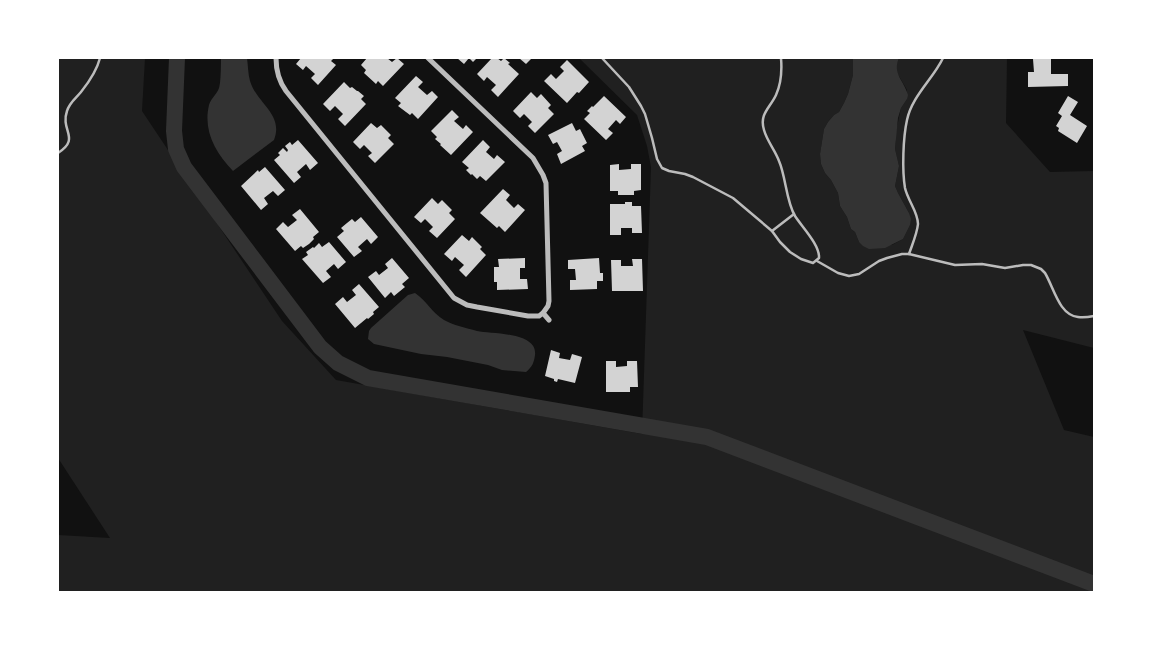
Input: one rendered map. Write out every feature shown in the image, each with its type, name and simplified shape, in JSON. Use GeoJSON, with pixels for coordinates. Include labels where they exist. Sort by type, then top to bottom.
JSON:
{"type":"FeatureCollection","features":[{"type":"Feature","properties":{"kind":"street"},"geometry":{"type":"LineString","coordinates":[[276,58],[276,70],[286,91],[454,298],[477,307],[528,316],[539,316],[543,313],[549,301],[546,183],[543,175],[533,158],[428,58]]}},
{"type":"Feature","properties":{"kind":"street"},"geometry":{"type":"LineString","coordinates":[[543,313],[549,320]]}},
{"type":"Feature","properties":{"kind":"lane"},"geometry":{"type":"LineString","coordinates":[[58,154],[69,141],[69,134],[65,124],[68,108],[86,86],[100,58]]}},
{"type":"Feature","properties":{"kind":"lane"},"geometry":{"type":"LineString","coordinates":[[602,58],[629,87],[641,106],[657,160],[662,168],[693,177],[734,198],[772,231],[784,247],[795,256],[813,263],[819,256],[817,249],[794,214],[779,161],[764,132],[762,123],[764,114],[777,91],[780,77],[780,58]]}},
{"type":"Feature","properties":{"kind":"lane"},"geometry":{"type":"LineString","coordinates":[[909,254],[918,224],[905,188],[903,154],[906,121],[919,93],[943,58]]}},
{"type":"Feature","properties":{"kind":"lane"},"geometry":{"type":"LineString","coordinates":[[772,231],[794,214]]}},
{"type":"Feature","properties":{"kind":"lane"},"geometry":{"type":"LineString","coordinates":[[817,260],[838,273],[854,276],[878,261],[902,254],[954,265],[982,264],[1005,268],[1027,264],[1041,269],[1067,313],[1078,317],[1094,316]]}},
{"type":"Feature","properties":{"kind":"shaded area"},"geometry":{"type":"Polygon","coordinates":[[[58,58],[145,58],[142,111],[282,321],[336,380],[642,434],[651,167],[647,146],[637,115],[579,58],[853,58],[853,75],[848,94],[839,112],[834,115],[824,129],[820,154],[821,164],[838,193],[840,206],[859,242],[892,245],[903,239],[910,225],[909,213],[895,186],[899,166],[895,149],[895,136],[901,108],[907,99],[907,90],[896,71],[899,58],[1007,58],[1006,123],[1050,172],[1094,171],[1094,348],[1023,330],[1064,430],[1094,437],[1094,592],[58,592],[58,535],[110,538],[58,458],[58,58]]]}},
{"type":"Feature","properties":{"kind":"shaded area"},"geometry":{"type":"Polygon","coordinates":[[[221,58],[247,58],[249,78],[253,89],[273,116],[276,131],[274,140],[233,171],[216,149],[208,124],[209,105],[220,85],[221,58]]]}},
{"type":"Feature","properties":{"kind":"shaded area"},"geometry":{"type":"Polygon","coordinates":[[[853,58],[899,58],[897,64],[898,73],[908,95],[898,118],[895,149],[899,166],[895,186],[911,219],[903,239],[885,248],[869,249],[859,242],[840,206],[838,193],[821,164],[820,154],[824,129],[834,115],[839,112],[848,94],[853,75],[853,58]]]}},
{"type":"Feature","properties":{"kind":"shaded area"},"geometry":{"type":"Polygon","coordinates":[[[415,293],[436,314],[448,322],[477,331],[522,338],[529,342],[534,347],[535,355],[531,367],[526,372],[502,370],[488,365],[374,344],[368,339],[371,328],[408,295],[415,293]]]}},
{"type":"Feature","properties":{"kind":"building"},"geometry":{"type":"Polygon","coordinates":[[[301,58],[334,58],[331,61],[336,65],[318,85],[311,78],[315,74],[306,66],[303,70],[296,64],[301,58]]]}},
{"type":"Feature","properties":{"kind":"building"},"geometry":{"type":"Polygon","coordinates":[[[367,58],[387,58],[392,62],[397,58],[404,64],[383,86],[378,81],[376,84],[364,73],[366,70],[361,65],[367,58]]]}},
{"type":"Feature","properties":{"kind":"building"},"geometry":{"type":"Polygon","coordinates":[[[457,58],[469,58],[464,64],[457,58]]]}},
{"type":"Feature","properties":{"kind":"building"},"geometry":{"type":"Polygon","coordinates":[[[469,58],[477,58],[473,62],[469,58]]]}},
{"type":"Feature","properties":{"kind":"building"},"geometry":{"type":"Polygon","coordinates":[[[492,58],[497,58],[501,61],[504,58],[519,74],[498,97],[491,90],[496,85],[487,77],[484,81],[477,74],[492,58]]]}},
{"type":"Feature","properties":{"kind":"building"},"geometry":{"type":"Polygon","coordinates":[[[519,58],[532,58],[526,64],[519,58]]]}},
{"type":"Feature","properties":{"kind":"building"},"geometry":{"type":"Polygon","coordinates":[[[1051,58],[1051,74],[1068,74],[1068,86],[1028,87],[1028,72],[1034,72],[1033,59],[1051,58]]]}},
{"type":"Feature","properties":{"kind":"building"},"geometry":{"type":"Polygon","coordinates":[[[567,60],[589,82],[567,103],[544,81],[551,74],[556,79],[564,71],[560,67],[567,60]]]}},
{"type":"Feature","properties":{"kind":"building"},"geometry":{"type":"Polygon","coordinates":[[[416,76],[423,82],[418,87],[427,95],[432,91],[438,97],[418,119],[412,113],[410,115],[398,106],[401,103],[395,98],[416,76]]]}},
{"type":"Feature","properties":{"kind":"building"},"geometry":{"type":"Polygon","coordinates":[[[344,82],[364,96],[361,99],[366,104],[345,126],[338,119],[343,114],[335,106],[330,111],[323,104],[344,82]]]}},
{"type":"Feature","properties":{"kind":"building"},"geometry":{"type":"Polygon","coordinates":[[[531,92],[537,98],[541,94],[551,105],[548,108],[554,114],[535,133],[528,126],[532,122],[524,114],[520,118],[513,111],[531,92]]]}},
{"type":"Feature","properties":{"kind":"building"},"geometry":{"type":"Polygon","coordinates":[[[604,96],[626,117],[620,124],[616,120],[608,129],[613,133],[606,140],[584,119],[590,113],[587,111],[604,96]]]}},
{"type":"Feature","properties":{"kind":"building"},"geometry":{"type":"Polygon","coordinates":[[[1068,96],[1078,102],[1070,115],[1087,126],[1077,143],[1058,131],[1059,128],[1056,126],[1062,116],[1058,113],[1068,96]]]}},
{"type":"Feature","properties":{"kind":"building"},"geometry":{"type":"Polygon","coordinates":[[[452,110],[459,117],[454,121],[463,129],[466,125],[473,132],[451,155],[435,139],[437,137],[431,131],[452,110]]]}},
{"type":"Feature","properties":{"kind":"building"},"geometry":{"type":"Polygon","coordinates":[[[371,123],[377,128],[381,125],[391,135],[388,138],[394,144],[375,163],[368,156],[372,153],[364,145],[360,149],[353,142],[371,123]]]}},
{"type":"Feature","properties":{"kind":"building"},"geometry":{"type":"Polygon","coordinates":[[[572,123],[576,131],[580,129],[587,143],[582,146],[585,151],[561,164],[557,154],[562,151],[557,142],[553,144],[548,135],[572,123]]]}},
{"type":"Feature","properties":{"kind":"building"},"geometry":{"type":"Polygon","coordinates":[[[298,140],[318,163],[310,170],[306,164],[297,172],[301,177],[294,183],[274,160],[280,155],[278,153],[283,148],[287,152],[288,150],[285,146],[290,142],[292,145],[298,140]]]}},
{"type":"Feature","properties":{"kind":"building"},"geometry":{"type":"Polygon","coordinates":[[[483,140],[490,147],[486,152],[494,159],[497,155],[505,162],[486,181],[480,176],[477,179],[471,175],[466,170],[469,168],[462,162],[483,140]]]}},
{"type":"Feature","properties":{"kind":"building"},"geometry":{"type":"Polygon","coordinates":[[[619,164],[619,170],[631,169],[631,164],[641,164],[641,190],[634,191],[634,195],[618,195],[618,191],[610,191],[610,165],[619,164]]]}},
{"type":"Feature","properties":{"kind":"building"},"geometry":{"type":"Polygon","coordinates":[[[265,167],[285,190],[278,196],[273,191],[264,198],[268,204],[261,210],[241,186],[258,170],[259,172],[265,167]]]}},
{"type":"Feature","properties":{"kind":"building"},"geometry":{"type":"Polygon","coordinates":[[[503,189],[510,195],[506,200],[514,208],[518,204],[525,210],[505,232],[499,226],[497,228],[480,213],[503,189]]]}},
{"type":"Feature","properties":{"kind":"building"},"geometry":{"type":"Polygon","coordinates":[[[432,198],[438,204],[442,200],[452,210],[449,213],[455,219],[437,238],[429,231],[433,227],[425,219],[421,223],[414,217],[432,198]]]}},
{"type":"Feature","properties":{"kind":"building"},"geometry":{"type":"Polygon","coordinates":[[[625,202],[632,202],[632,206],[641,206],[642,233],[632,233],[632,228],[621,228],[621,235],[610,235],[610,204],[625,204],[625,202]]]}},
{"type":"Feature","properties":{"kind":"building"},"geometry":{"type":"Polygon","coordinates":[[[300,209],[319,232],[309,244],[303,248],[301,246],[295,251],[276,229],[283,222],[288,227],[297,220],[292,215],[300,209]]]}},
{"type":"Feature","properties":{"kind":"building"},"geometry":{"type":"Polygon","coordinates":[[[361,217],[378,237],[371,244],[367,239],[358,247],[362,251],[354,257],[337,237],[344,231],[341,228],[352,219],[355,222],[361,217]]]}},
{"type":"Feature","properties":{"kind":"building"},"geometry":{"type":"Polygon","coordinates":[[[462,235],[469,241],[472,237],[482,247],[480,249],[486,255],[466,277],[459,270],[464,265],[455,257],[452,261],[444,254],[462,235]]]}},
{"type":"Feature","properties":{"kind":"building"},"geometry":{"type":"Polygon","coordinates":[[[329,242],[346,262],[338,269],[334,264],[326,271],[331,277],[323,283],[302,259],[308,255],[306,252],[319,243],[322,247],[329,242]]]}},
{"type":"Feature","properties":{"kind":"building"},"geometry":{"type":"Polygon","coordinates":[[[392,258],[409,278],[402,284],[405,287],[394,296],[391,292],[385,298],[368,277],[376,271],[379,275],[388,268],[385,264],[392,258]]]}},
{"type":"Feature","properties":{"kind":"building"},"geometry":{"type":"Polygon","coordinates":[[[525,258],[525,268],[520,268],[520,279],[527,279],[528,289],[497,290],[497,282],[494,282],[494,267],[499,267],[498,259],[525,258]]]}},
{"type":"Feature","properties":{"kind":"building"},"geometry":{"type":"Polygon","coordinates":[[[599,258],[600,273],[603,273],[603,281],[597,281],[597,289],[570,290],[570,280],[576,280],[575,269],[568,269],[568,260],[599,258]]]}},
{"type":"Feature","properties":{"kind":"building"},"geometry":{"type":"Polygon","coordinates":[[[632,259],[642,259],[643,291],[612,291],[611,260],[621,260],[621,266],[633,266],[632,259]]]}},
{"type":"Feature","properties":{"kind":"building"},"geometry":{"type":"Polygon","coordinates":[[[359,284],[379,307],[373,312],[374,314],[355,328],[335,304],[343,297],[347,302],[356,295],[352,290],[359,284]]]}},
{"type":"Feature","properties":{"kind":"building"},"geometry":{"type":"Polygon","coordinates":[[[551,350],[560,353],[559,358],[570,360],[572,354],[582,357],[575,383],[558,379],[557,382],[545,376],[551,350]]]}},
{"type":"Feature","properties":{"kind":"building"},"geometry":{"type":"Polygon","coordinates":[[[606,361],[616,361],[616,367],[627,366],[627,361],[637,361],[638,387],[630,387],[630,392],[606,392],[606,361]]]}},
{"type":"Feature","properties":{"kind":"waterway"},"geometry":{"type":"LineString","coordinates":[[177,58],[174,131],[176,149],[184,167],[320,347],[338,363],[368,378],[707,437],[1094,584]]}}]}
